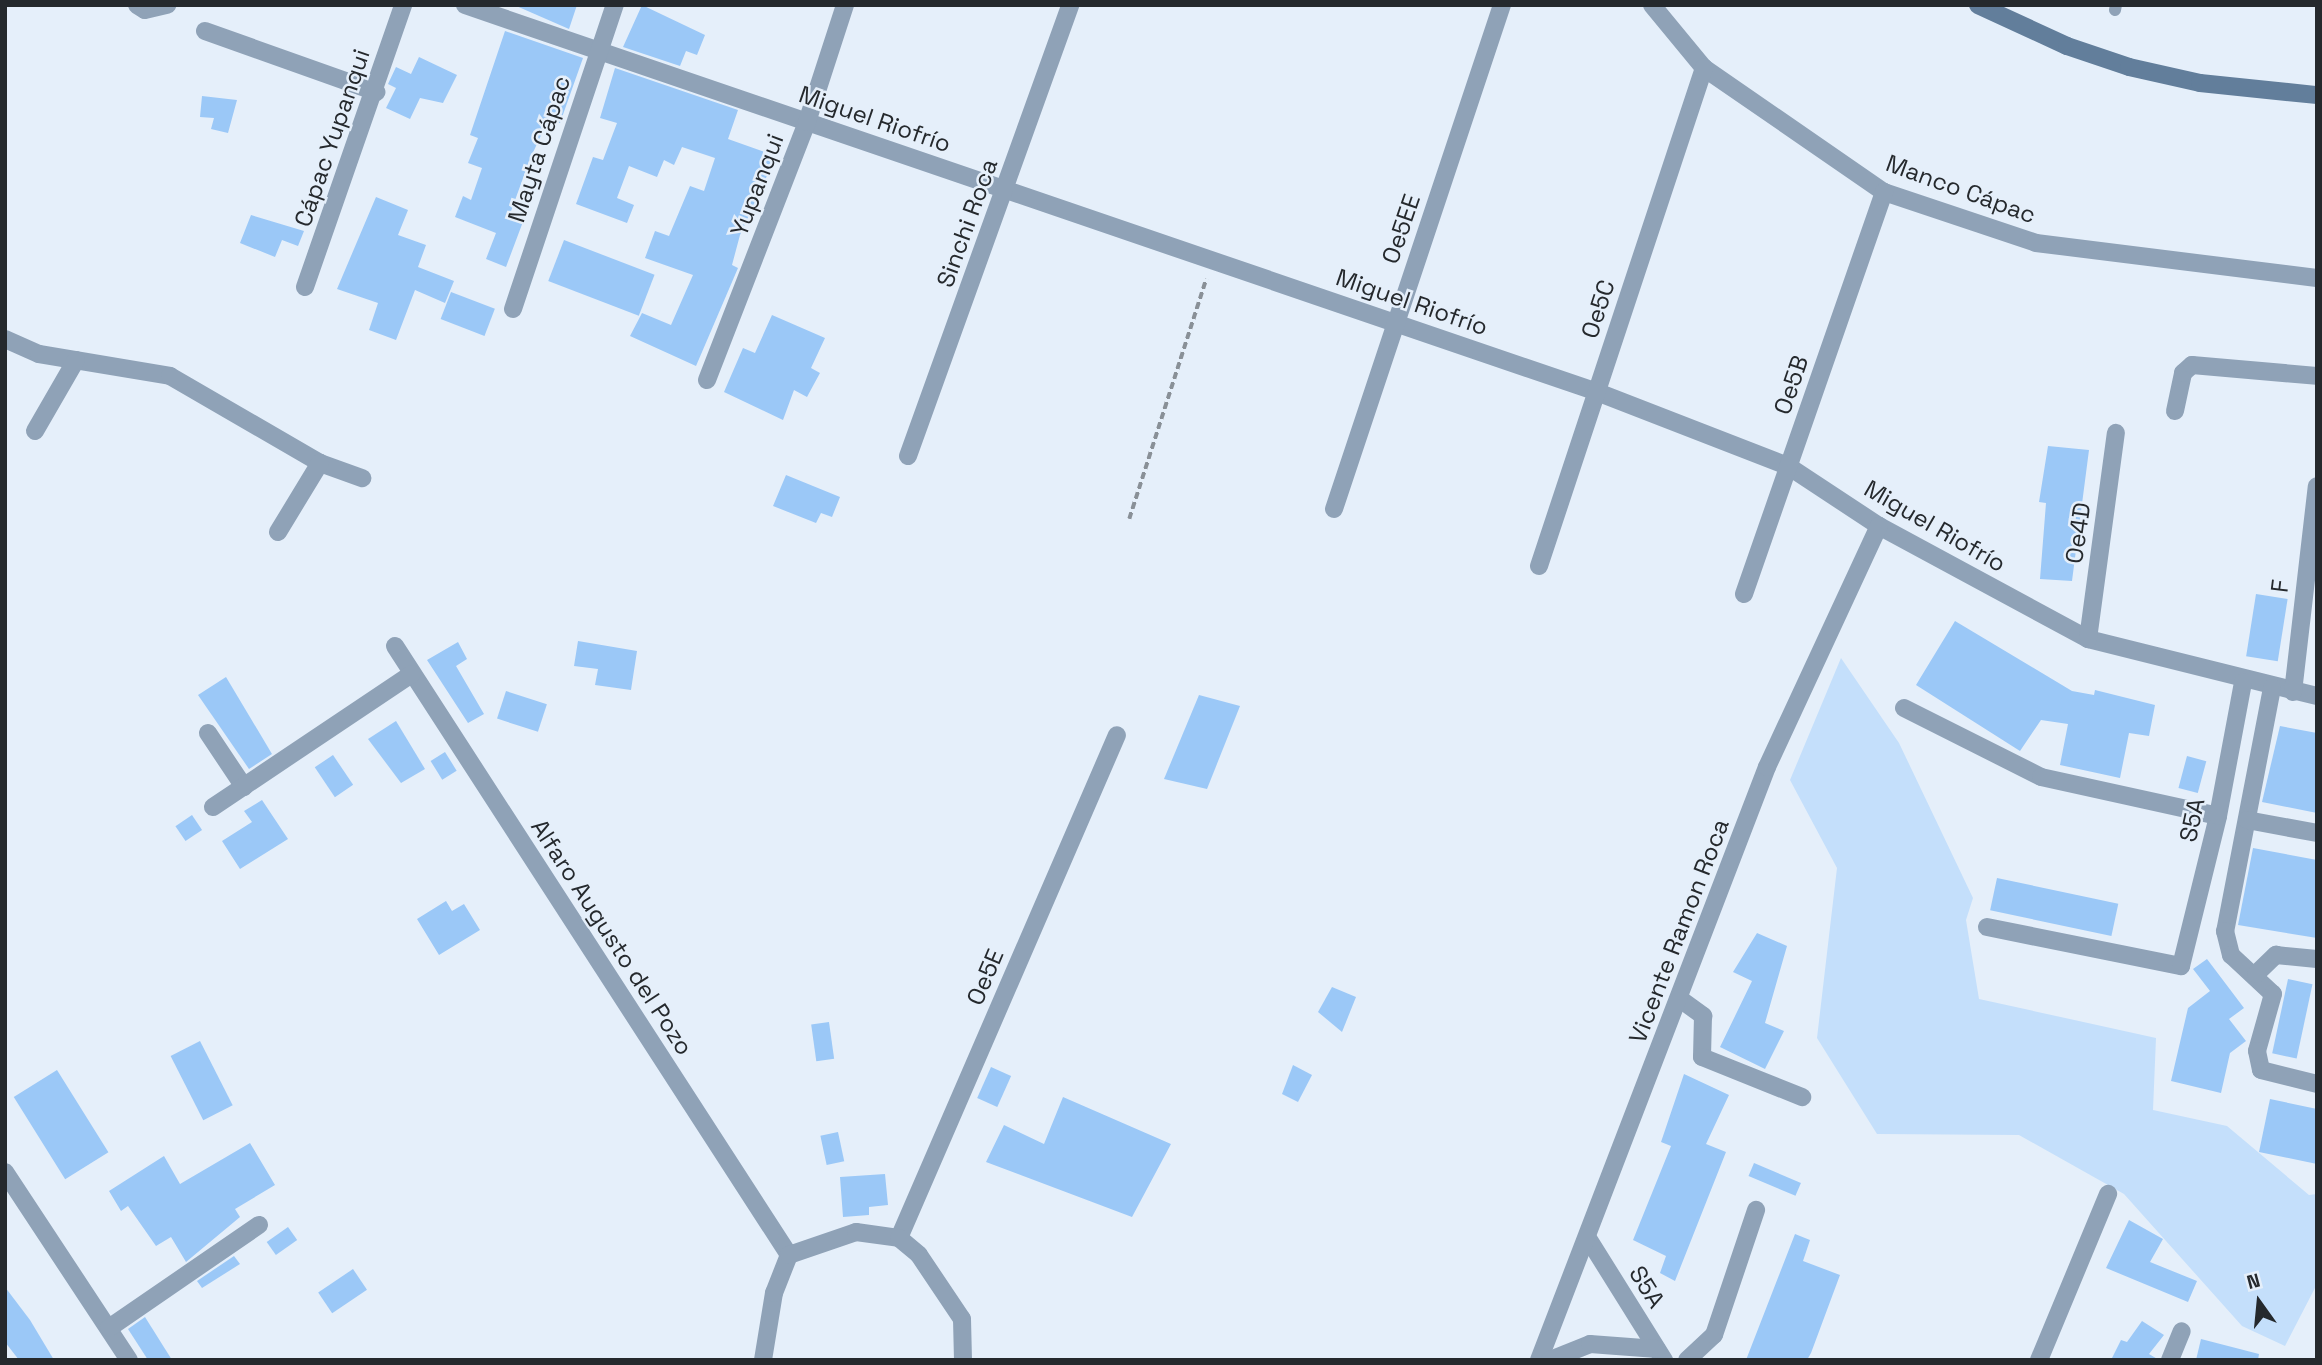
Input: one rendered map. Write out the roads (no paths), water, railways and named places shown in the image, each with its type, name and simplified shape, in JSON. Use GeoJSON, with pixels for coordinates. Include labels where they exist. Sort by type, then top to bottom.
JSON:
{"type":"FeatureCollection","features":[{"type":"Feature","properties":{"kind":"main road"},"geometry":{"type":"LineString","coordinates":[[1978,5],[2067,46],[2129,67],[2200,83],[2317,95]]}},
{"type":"Feature","properties":{"kind":"street"},"geometry":{"type":"LineString","coordinates":[[137,5],[145,10],[167,5]]}},
{"type":"Feature","properties":{"kind":"street","name":"Cápac Yupanqui"},"geometry":{"type":"LineString","coordinates":[[305,287],[376,92],[403,5]]}},
{"type":"Feature","properties":{"kind":"street","name":"Miguel Riofrío"},"geometry":{"type":"LineString","coordinates":[[465,5],[1597,392],[1788,466],[1879,526],[2088,639],[2243,681],[2317,696]]}},
{"type":"Feature","properties":{"kind":"street","name":"Mayta Cápac"},"geometry":{"type":"LineString","coordinates":[[513,309],[615,5]]}},
{"type":"Feature","properties":{"kind":"street","name":"Yupanqui"},"geometry":{"type":"LineString","coordinates":[[707,380],[807,122],[845,5]]}},
{"type":"Feature","properties":{"kind":"street","name":"Sinchi Roca"},"geometry":{"type":"LineString","coordinates":[[908,456],[1070,5]]}},
{"type":"Feature","properties":{"kind":"street","name":"Oe5EE"},"geometry":{"type":"LineString","coordinates":[[1334,509],[1502,5]]}},
{"type":"Feature","properties":{"kind":"street","name":"Manco Cápac"},"geometry":{"type":"LineString","coordinates":[[1652,5],[1704,68],[1884,192],[2036,243],[2317,278]]}},
{"type":"Feature","properties":{"kind":"street"},"geometry":{"type":"LineString","coordinates":[[205,31],[376,92]]}},
{"type":"Feature","properties":{"kind":"street","name":"Oe5C"},"geometry":{"type":"LineString","coordinates":[[1539,566],[1704,68]]}},
{"type":"Feature","properties":{"kind":"street","name":"Oe5B"},"geometry":{"type":"LineString","coordinates":[[1744,593],[1884,192]]}},
{"type":"Feature","properties":{"kind":"street"},"geometry":{"type":"LineString","coordinates":[[5,339],[38,354],[170,376],[320,463],[362,478]]}},
{"type":"Feature","properties":{"kind":"street"},"geometry":{"type":"LineString","coordinates":[[35,431],[76,360]]}},
{"type":"Feature","properties":{"kind":"street"},"geometry":{"type":"LineString","coordinates":[[2175,411],[2183,373],[2192,365],[2317,376]]}},
{"type":"Feature","properties":{"kind":"street","name":"Oe4D"},"geometry":{"type":"LineString","coordinates":[[2088,639],[2116,433]]}},
{"type":"Feature","properties":{"kind":"street"},"geometry":{"type":"LineString","coordinates":[[278,532],[320,463]]}},
{"type":"Feature","properties":{"kind":"street","name":"F"},"geometry":{"type":"LineString","coordinates":[[2293,692],[2317,486]]}},
{"type":"Feature","properties":{"kind":"street","name":"Vicente Ramon Roca"},"geometry":{"type":"LineString","coordinates":[[1539,1360],[1589,1240],[1768,767],[1879,526]]}},
{"type":"Feature","properties":{"kind":"street","name":"Alfaro Augusto del Pozo"},"geometry":{"type":"LineString","coordinates":[[395,646],[789,1255]]}},
{"type":"Feature","properties":{"kind":"street"},"geometry":{"type":"LineString","coordinates":[[214,807],[412,674]]}},
{"type":"Feature","properties":{"kind":"street","name":"S5A"},"geometry":{"type":"LineString","coordinates":[[1987,927],[2181,966],[2218,816],[2243,681]]}},
{"type":"Feature","properties":{"kind":"street"},"geometry":{"type":"LineString","coordinates":[[2272,688],[2225,931],[2231,955],[2256,974],[2273,994],[2257,1051],[2261,1070],[2317,1084]]}},
{"type":"Feature","properties":{"kind":"street"},"geometry":{"type":"LineString","coordinates":[[1904,708],[2041,777],[2218,816]]}},
{"type":"Feature","properties":{"kind":"street"},"geometry":{"type":"LineString","coordinates":[[208,733],[244,787]]}},
{"type":"Feature","properties":{"kind":"street","name":"Oe5E"},"geometry":{"type":"LineString","coordinates":[[899,1238],[1117,735]]}},
{"type":"Feature","properties":{"kind":"street"},"geometry":{"type":"LineString","coordinates":[[2247,820],[2317,833]]}},
{"type":"Feature","properties":{"kind":"street"},"geometry":{"type":"LineString","coordinates":[[2256,974],[2276,955],[2317,959]]}},
{"type":"Feature","properties":{"kind":"street"},"geometry":{"type":"LineString","coordinates":[[1680,999],[1703,1016],[1702,1057],[1802,1097]]}},
{"type":"Feature","properties":{"kind":"street"},"geometry":{"type":"LineString","coordinates":[[5,1172],[129,1360]]}},
{"type":"Feature","properties":{"kind":"street"},"geometry":{"type":"LineString","coordinates":[[2039,1360],[2108,1194]]}},
{"type":"Feature","properties":{"kind":"street"},"geometry":{"type":"LineString","coordinates":[[1687,1360],[1714,1335],[1756,1210]]}},
{"type":"Feature","properties":{"kind":"street"},"geometry":{"type":"LineString","coordinates":[[108,1328],[259,1225]]}},
{"type":"Feature","properties":{"kind":"street"},"geometry":{"type":"LineString","coordinates":[[763,1360],[774,1293],[789,1255],[839,1234],[899,1238],[919,1255],[952,1299],[962,1319],[963,1360]]}},
{"type":"Feature","properties":{"kind":"street","name":"S5A"},"geometry":{"type":"LineString","coordinates":[[1589,1240],[1660,1354]]}},
{"type":"Feature","properties":{"kind":"street"},"geometry":{"type":"LineString","coordinates":[[2170,1360],[2182,1331]]}},
{"type":"Feature","properties":{"kind":"street"},"geometry":{"type":"LineString","coordinates":[[1550,1360],[1590,1343],[1660,1354]]}}]}
